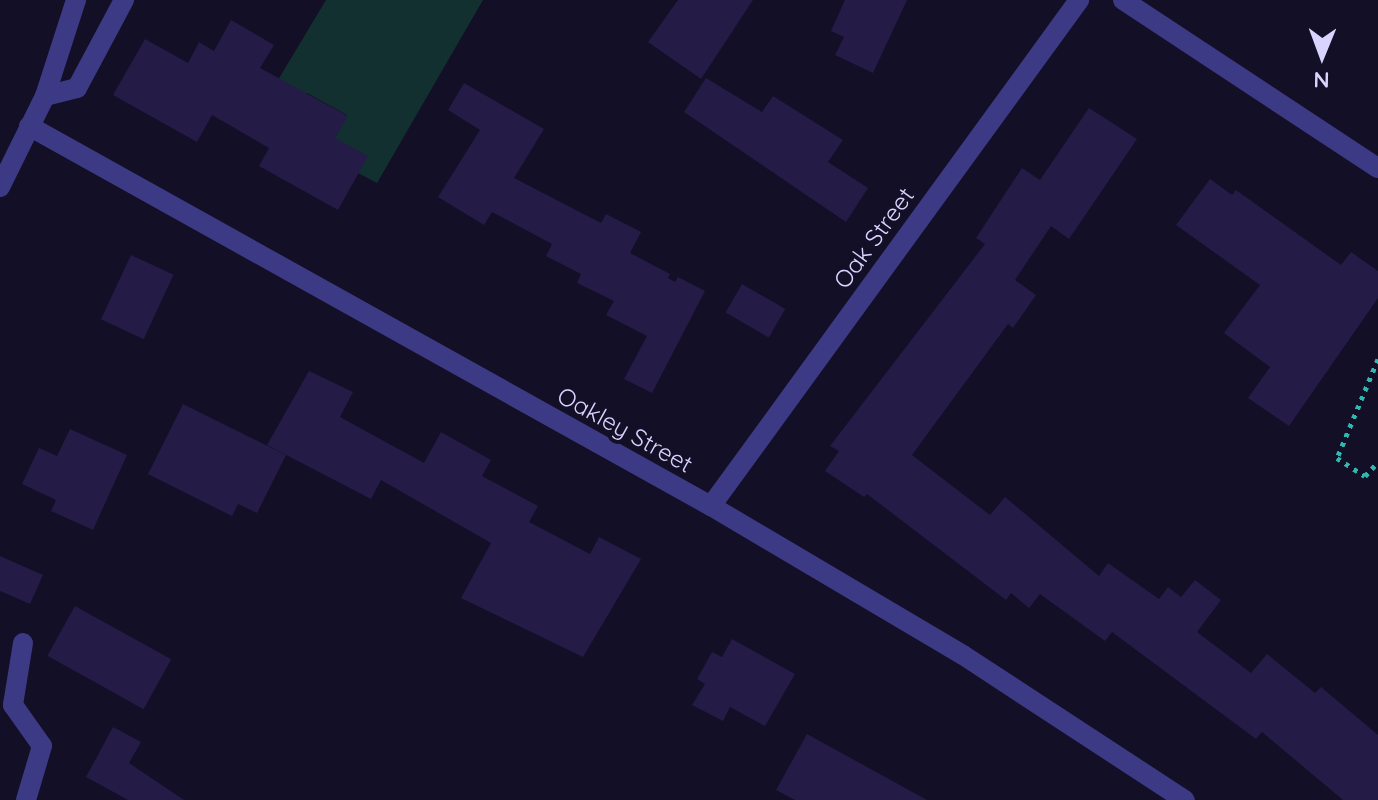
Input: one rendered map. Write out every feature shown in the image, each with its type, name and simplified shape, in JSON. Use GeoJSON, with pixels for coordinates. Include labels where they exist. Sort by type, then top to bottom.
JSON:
{"type":"FeatureCollection","features":[{"type":"Feature","properties":{"kind":"street"},"geometry":{"type":"LineString","coordinates":[[2,181],[45,96],[76,0]]}},
{"type":"Feature","properties":{"kind":"street"},"geometry":{"type":"LineString","coordinates":[[45,96],[77,88],[124,0]]}},
{"type":"Feature","properties":{"kind":"street","name":"Oak Street"},"geometry":{"type":"LineString","coordinates":[[711,506],[1079,0]]}},
{"type":"Feature","properties":{"kind":"street"},"geometry":{"type":"LineString","coordinates":[[1123,0],[1378,168]]}},
{"type":"Feature","properties":{"kind":"street","name":"Oakley Street"},"geometry":{"type":"LineString","coordinates":[[29,126],[711,506],[963,655],[1185,800]]}},
{"type":"Feature","properties":{"kind":"street"},"geometry":{"type":"LineString","coordinates":[[23,643],[13,705],[42,746],[26,800]]}},
{"type":"Feature","properties":{"kind":"path"},"geometry":{"type":"LineString","coordinates":[[1378,359],[1337,458],[1365,476],[1378,462]]}},
{"type":"Feature","properties":{"kind":"green space"},"geometry":{"type":"Polygon","coordinates":[[[326,0],[483,0],[377,183],[358,173],[335,138],[347,115],[307,93],[248,130],[326,0]]]}},
{"type":"Feature","properties":{"kind":"building"},"geometry":{"type":"Polygon","coordinates":[[[678,0],[753,0],[701,79],[648,42],[678,0]]]}},
{"type":"Feature","properties":{"kind":"building"},"geometry":{"type":"Polygon","coordinates":[[[845,0],[907,0],[873,73],[835,55],[844,37],[831,31],[845,0]]]}},
{"type":"Feature","properties":{"kind":"building"},"geometry":{"type":"Polygon","coordinates":[[[231,20],[274,45],[260,68],[348,116],[335,138],[368,156],[338,210],[259,166],[269,148],[212,115],[197,142],[113,95],[145,39],[188,63],[199,42],[214,51],[231,20]]]}},
{"type":"Feature","properties":{"kind":"building"},"geometry":{"type":"Polygon","coordinates":[[[706,78],[762,112],[773,96],[843,140],[828,162],[868,188],[846,222],[684,112],[706,78]]]}},
{"type":"Feature","properties":{"kind":"building"},"geometry":{"type":"Polygon","coordinates":[[[464,83],[544,129],[514,178],[601,223],[606,214],[641,232],[630,253],[670,274],[668,278],[675,282],[678,277],[705,291],[652,393],[624,379],[647,336],[606,315],[614,301],[577,283],[581,274],[546,256],[552,244],[492,212],[484,225],[438,197],[480,130],[448,110],[464,83]]]}},
{"type":"Feature","properties":{"kind":"building"},"geometry":{"type":"Polygon","coordinates":[[[1089,108],[1137,139],[1069,239],[1051,226],[1015,280],[1036,295],[1013,328],[1008,324],[912,455],[990,515],[1005,497],[1099,576],[1108,563],[1159,599],[1168,587],[1181,597],[1195,580],[1221,600],[1197,632],[1251,673],[1267,654],[1315,693],[1321,687],[1378,735],[1378,800],[1343,800],[1262,732],[1256,739],[1112,632],[1105,641],[1040,594],[1029,608],[1011,593],[1006,600],[867,494],[864,497],[825,471],[839,451],[830,446],[985,244],[976,238],[1022,168],[1040,180],[1089,108]]]}},
{"type":"Feature","properties":{"kind":"building"},"geometry":{"type":"Polygon","coordinates":[[[1210,179],[1232,195],[1236,190],[1341,265],[1351,252],[1378,271],[1378,298],[1289,426],[1248,398],[1270,367],[1224,333],[1260,285],[1176,225],[1210,179]]]}},
{"type":"Feature","properties":{"kind":"building"},"geometry":{"type":"Polygon","coordinates":[[[131,255],[174,275],[144,339],[101,319],[131,255]]]}},
{"type":"Feature","properties":{"kind":"building"},"geometry":{"type":"Polygon","coordinates":[[[742,284],[785,309],[769,338],[726,313],[742,284]]]}},
{"type":"Feature","properties":{"kind":"building"},"geometry":{"type":"Polygon","coordinates":[[[309,371],[353,392],[340,417],[424,463],[441,432],[491,460],[482,476],[538,506],[529,522],[590,554],[599,537],[641,559],[583,657],[461,598],[491,543],[381,480],[371,499],[267,445],[309,371]]]}},
{"type":"Feature","properties":{"kind":"building"},"geometry":{"type":"Polygon","coordinates":[[[183,404],[286,455],[257,513],[238,504],[232,516],[148,474],[183,404]]]}},
{"type":"Feature","properties":{"kind":"building"},"geometry":{"type":"Polygon","coordinates":[[[70,429],[127,455],[93,530],[51,511],[56,500],[22,484],[39,448],[57,456],[70,429]]]}},
{"type":"Feature","properties":{"kind":"building"},"geometry":{"type":"Polygon","coordinates":[[[0,556],[43,575],[30,604],[0,591],[0,556]]]}},
{"type":"Feature","properties":{"kind":"building"},"geometry":{"type":"Polygon","coordinates":[[[75,606],[171,659],[144,709],[47,656],[75,606]]]}},
{"type":"Feature","properties":{"kind":"building"},"geometry":{"type":"Polygon","coordinates":[[[732,639],[795,674],[765,726],[730,707],[723,721],[692,705],[705,684],[697,679],[712,652],[722,657],[732,639]]]}},
{"type":"Feature","properties":{"kind":"building"},"geometry":{"type":"Polygon","coordinates":[[[113,727],[141,742],[129,763],[184,800],[128,800],[86,777],[113,727]]]}},
{"type":"Feature","properties":{"kind":"building"},"geometry":{"type":"Polygon","coordinates":[[[807,734],[927,800],[795,800],[776,790],[807,734]]]}}]}
